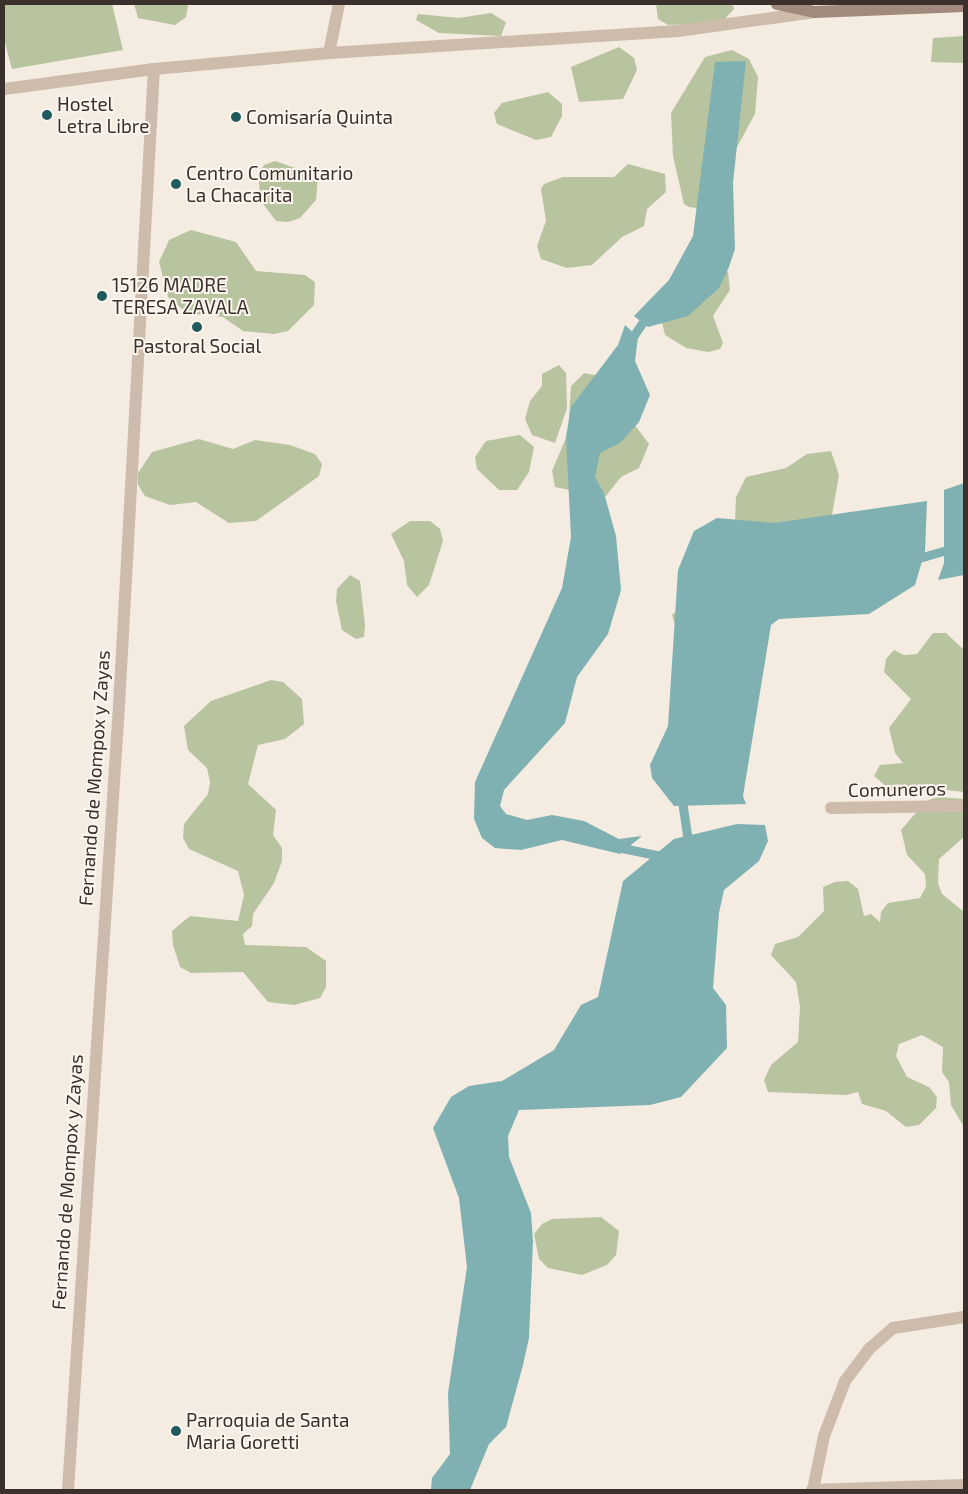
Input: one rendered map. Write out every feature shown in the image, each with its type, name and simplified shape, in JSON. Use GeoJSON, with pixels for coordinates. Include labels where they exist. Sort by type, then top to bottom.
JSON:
{"type":"FeatureCollection","features":[{"type":"Feature","properties":{"kind":"main road"},"geometry":{"type":"LineString","coordinates":[[777,4],[815,12],[958,7]]}},
{"type":"Feature","properties":{"kind":"street"},"geometry":{"type":"LineString","coordinates":[[329,53],[339,4]]}},
{"type":"Feature","properties":{"kind":"street"},"geometry":{"type":"LineString","coordinates":[[4,89],[154,69],[329,53],[678,31],[766,22],[815,12]]}},
{"type":"Feature","properties":{"kind":"street","name":"Fernando de Mompox y Zayas"},"geometry":{"type":"LineString","coordinates":[[68,1490],[119,706],[154,69]]}},
{"type":"Feature","properties":{"kind":"street","name":"Comuneros"},"geometry":{"type":"LineString","coordinates":[[831,808],[964,806]]}},
{"type":"Feature","properties":{"kind":"street"},"geometry":{"type":"LineString","coordinates":[[964,1317],[893,1328],[869,1349],[845,1381],[824,1436],[813,1490],[964,1485]]}},
{"type":"Feature","properties":{"kind":"green space"},"geometry":{"type":"Polygon","coordinates":[[[4,4],[112,4],[123,50],[12,69],[4,39],[4,4]]]}},
{"type":"Feature","properties":{"kind":"green space"},"geometry":{"type":"Polygon","coordinates":[[[134,4],[188,5],[186,17],[175,25],[138,18],[134,4]]]}},
{"type":"Feature","properties":{"kind":"green space"},"geometry":{"type":"Polygon","coordinates":[[[656,4],[732,4],[734,9],[721,23],[668,25],[658,19],[656,4]]]}},
{"type":"Feature","properties":{"kind":"green space"},"geometry":{"type":"Polygon","coordinates":[[[491,13],[506,22],[501,36],[439,33],[416,20],[418,14],[459,18],[491,13]]]}},
{"type":"Feature","properties":{"kind":"green space"},"geometry":{"type":"Polygon","coordinates":[[[964,36],[964,63],[931,62],[933,38],[964,36]]]}},
{"type":"Feature","properties":{"kind":"green space"},"geometry":{"type":"Polygon","coordinates":[[[619,47],[634,58],[637,70],[623,99],[579,102],[571,67],[619,47]]]}},
{"type":"Feature","properties":{"kind":"green space"},"geometry":{"type":"Polygon","coordinates":[[[732,50],[749,59],[758,77],[755,114],[703,209],[689,207],[684,204],[673,156],[671,113],[705,57],[732,50]]]}},
{"type":"Feature","properties":{"kind":"green space"},"geometry":{"type":"Polygon","coordinates":[[[548,92],[562,104],[562,116],[551,137],[536,140],[497,124],[494,113],[502,103],[548,92]]]}},
{"type":"Feature","properties":{"kind":"green space"},"geometry":{"type":"Polygon","coordinates":[[[275,161],[318,176],[316,200],[300,218],[288,222],[276,221],[261,201],[258,175],[264,165],[275,161]]]}},
{"type":"Feature","properties":{"kind":"green space"},"geometry":{"type":"Polygon","coordinates":[[[628,164],[665,174],[666,192],[647,209],[644,226],[622,237],[592,265],[567,268],[541,259],[537,246],[546,221],[541,189],[544,184],[563,177],[614,177],[628,164]]]}},
{"type":"Feature","properties":{"kind":"green space"},"geometry":{"type":"Polygon","coordinates":[[[191,230],[236,242],[256,271],[305,275],[315,282],[314,305],[288,331],[274,334],[243,331],[223,317],[187,313],[168,297],[159,262],[169,240],[191,230]]]}},
{"type":"Feature","properties":{"kind":"green space"},"geometry":{"type":"Polygon","coordinates":[[[723,268],[728,272],[730,290],[713,316],[723,343],[720,349],[708,352],[686,348],[665,335],[661,318],[723,268]]]}},
{"type":"Feature","properties":{"kind":"green space"},"geometry":{"type":"Polygon","coordinates":[[[559,365],[566,373],[567,408],[555,443],[532,435],[525,419],[530,401],[542,386],[542,374],[559,365]]]}},
{"type":"Feature","properties":{"kind":"green space"},"geometry":{"type":"Polygon","coordinates":[[[584,373],[622,380],[634,424],[649,444],[639,468],[621,477],[605,497],[555,487],[552,471],[568,433],[571,386],[584,373]]]}},
{"type":"Feature","properties":{"kind":"green space"},"geometry":{"type":"Polygon","coordinates":[[[520,435],[534,447],[529,472],[517,490],[499,490],[477,469],[475,457],[486,441],[520,435]]]}},
{"type":"Feature","properties":{"kind":"green space"},"geometry":{"type":"Polygon","coordinates":[[[199,439],[233,449],[255,440],[290,445],[315,454],[322,464],[319,476],[256,521],[229,523],[196,502],[170,505],[145,496],[138,485],[138,473],[152,452],[199,439]]]}},
{"type":"Feature","properties":{"kind":"green space"},"geometry":{"type":"Polygon","coordinates":[[[831,451],[839,475],[832,515],[840,526],[677,631],[672,615],[712,579],[735,522],[736,497],[746,477],[786,468],[807,454],[831,451]]]}},
{"type":"Feature","properties":{"kind":"green space"},"geometry":{"type":"Polygon","coordinates":[[[410,521],[430,521],[440,529],[443,541],[429,585],[417,597],[407,585],[404,561],[391,534],[410,521]]]}},
{"type":"Feature","properties":{"kind":"green space"},"geometry":{"type":"Polygon","coordinates":[[[350,575],[360,581],[365,625],[364,637],[356,639],[342,630],[336,601],[337,589],[350,575]]]}},
{"type":"Feature","properties":{"kind":"green space"},"geometry":{"type":"Polygon","coordinates":[[[933,633],[946,633],[964,650],[964,792],[929,788],[893,792],[874,776],[880,765],[903,763],[895,753],[889,728],[911,699],[884,672],[886,659],[894,650],[904,655],[917,654],[933,633]]]}},
{"type":"Feature","properties":{"kind":"green space"},"geometry":{"type":"Polygon","coordinates":[[[271,680],[283,682],[302,699],[304,724],[285,739],[258,745],[248,784],[276,810],[273,835],[282,848],[282,861],[274,883],[253,914],[252,926],[243,934],[245,945],[306,947],[326,961],[326,987],[320,998],[294,1005],[268,1002],[243,972],[191,973],[180,967],[173,945],[172,931],[190,916],[238,921],[244,895],[238,871],[189,849],[183,838],[184,824],[208,794],[210,782],[207,768],[188,750],[184,726],[211,701],[271,680]]]}},
{"type":"Feature","properties":{"kind":"green space"},"geometry":{"type":"Polygon","coordinates":[[[938,797],[964,799],[964,837],[939,859],[938,883],[942,894],[964,912],[964,1127],[951,1105],[949,1082],[942,1072],[943,1047],[922,1035],[899,1044],[896,1056],[907,1077],[929,1087],[937,1097],[936,1108],[919,1125],[906,1127],[886,1111],[862,1104],[858,1092],[846,1095],[768,1092],[764,1080],[771,1065],[798,1042],[800,1007],[796,982],[771,955],[775,944],[798,937],[824,911],[823,887],[835,882],[848,881],[858,889],[864,916],[871,914],[880,922],[881,912],[888,903],[920,898],[926,887],[925,874],[907,855],[901,830],[926,801],[938,797]]]}},
{"type":"Feature","properties":{"kind":"green space"},"geometry":{"type":"Polygon","coordinates":[[[601,1217],[619,1231],[616,1255],[607,1265],[582,1275],[548,1268],[539,1259],[534,1234],[542,1224],[552,1219],[601,1217]]]}},
{"type":"Feature","properties":{"kind":"water"},"geometry":{"type":"Polygon","coordinates":[[[746,61],[733,183],[735,249],[729,267],[719,288],[688,316],[648,327],[634,316],[669,280],[693,236],[715,62],[746,61]]]}},
{"type":"Feature","properties":{"kind":"water"},"geometry":{"type":"Polygon","coordinates":[[[625,325],[638,337],[635,361],[650,395],[639,422],[620,443],[600,453],[595,477],[604,493],[616,536],[621,590],[608,634],[577,677],[565,723],[504,790],[500,806],[506,814],[527,820],[552,815],[584,821],[619,839],[642,836],[620,854],[562,840],[521,850],[495,848],[482,838],[474,819],[475,782],[562,588],[571,537],[566,437],[571,407],[618,345],[625,325]]]}},
{"type":"Feature","properties":{"kind":"water"},"geometry":{"type":"Polygon","coordinates":[[[964,483],[964,575],[938,580],[944,563],[944,490],[964,483]]]}},
{"type":"Feature","properties":{"kind":"water"},"geometry":{"type":"Polygon","coordinates":[[[927,501],[925,551],[915,585],[869,614],[779,619],[771,625],[743,796],[746,804],[674,806],[652,778],[650,765],[668,726],[678,570],[694,531],[717,518],[774,523],[927,501]]]}},
{"type":"Feature","properties":{"kind":"water"},"geometry":{"type":"Polygon","coordinates":[[[737,824],[765,825],[768,841],[759,861],[724,890],[719,913],[713,988],[726,1005],[727,1048],[681,1097],[650,1105],[519,1110],[508,1136],[509,1157],[531,1213],[533,1241],[529,1338],[523,1365],[506,1427],[489,1444],[470,1490],[431,1490],[432,1478],[450,1454],[448,1393],[467,1267],[459,1198],[433,1128],[451,1097],[469,1086],[502,1081],[554,1050],[581,1005],[598,997],[623,881],[674,839],[737,824]]]}},
{"type":"Feature","properties":{"kind":"waterway"},"geometry":{"type":"LineString","coordinates":[[630,341],[649,313]]}},
{"type":"Feature","properties":{"kind":"waterway"},"geometry":{"type":"LineString","coordinates":[[912,560],[964,545]]}},
{"type":"Feature","properties":{"kind":"waterway"},"geometry":{"type":"LineString","coordinates":[[681,794],[689,848]]}},
{"type":"Feature","properties":{"kind":"waterway"},"geometry":{"type":"LineString","coordinates":[[617,847],[666,857]]}},
{"type":"Feature","properties":{"kind":"place","name":"Hostel Letra Libre"},"geometry":{"type":"Point","coordinates":[47,115]}},
{"type":"Feature","properties":{"kind":"place","name":"Comisaría Quinta"},"geometry":{"type":"Point","coordinates":[236,117]}},
{"type":"Feature","properties":{"kind":"place","name":"Centro Comunitario La Chacarita"},"geometry":{"type":"Point","coordinates":[176,184]}},
{"type":"Feature","properties":{"kind":"place","name":"15126 MADRE TERESA ZAVALA"},"geometry":{"type":"Point","coordinates":[102,296]}},
{"type":"Feature","properties":{"kind":"place","name":"Pastoral Social"},"geometry":{"type":"Point","coordinates":[197,327]}},
{"type":"Feature","properties":{"kind":"place","name":"Parroquia de Santa Maria Goretti"},"geometry":{"type":"Point","coordinates":[176,1431]}}]}
